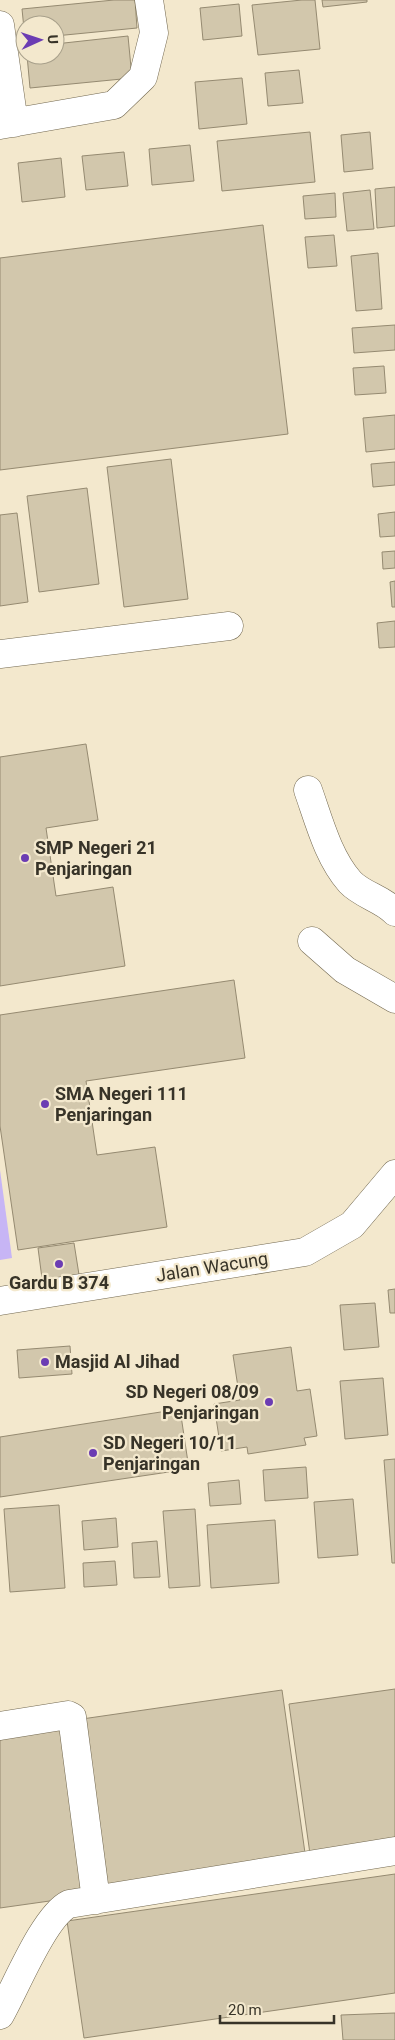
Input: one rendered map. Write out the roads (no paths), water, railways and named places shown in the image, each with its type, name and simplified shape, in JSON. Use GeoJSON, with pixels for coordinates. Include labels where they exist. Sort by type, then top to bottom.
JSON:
{"type":"FeatureCollection","features":[{"type":"Feature","properties":{"kind":"street"},"geometry":{"type":"LineString","coordinates":[[0,25],[7,124],[114,105],[143,77],[154,33],[149,0]]}},
{"type":"Feature","properties":{"kind":"street"},"geometry":{"type":"LineString","coordinates":[[0,654],[229,626]]}},
{"type":"Feature","properties":{"kind":"street"},"geometry":{"type":"LineString","coordinates":[[308,790],[330,852],[351,883],[388,905],[395,912]]}},
{"type":"Feature","properties":{"kind":"street"},"geometry":{"type":"LineString","coordinates":[[312,941],[345,970],[395,999]]}},
{"type":"Feature","properties":{"kind":"street","name":"Jalan Wacung"},"geometry":{"type":"LineString","coordinates":[[0,1301],[304,1252],[352,1225],[395,1174]]}},
{"type":"Feature","properties":{"kind":"street"},"geometry":{"type":"LineString","coordinates":[[0,1726],[68,1715],[72,1717],[96,1900]]}},
{"type":"Feature","properties":{"kind":"street"},"geometry":{"type":"LineString","coordinates":[[0,2015],[43,1932],[57,1914],[69,1904],[395,1851]]}},
{"type":"Feature","properties":{"kind":"place","name":"SMP Negeri 21 Penjaringan"},"geometry":{"type":"Point","coordinates":[25,858]}},
{"type":"Feature","properties":{"kind":"place","name":"SMA Negeri 111 Penjaringan"},"geometry":{"type":"Point","coordinates":[45,1104]}},
{"type":"Feature","properties":{"kind":"place","name":"Gardu B 374"},"geometry":{"type":"Point","coordinates":[59,1264]}},
{"type":"Feature","properties":{"kind":"place","name":"Masjid Al Jihad"},"geometry":{"type":"Point","coordinates":[45,1362]}},
{"type":"Feature","properties":{"kind":"place","name":"SD Negeri 08/09 Penjaringan"},"geometry":{"type":"Point","coordinates":[269,1402]}},
{"type":"Feature","properties":{"kind":"place","name":"SD Negeri 10/11 Penjaringan"},"geometry":{"type":"Point","coordinates":[93,1453]}}]}
